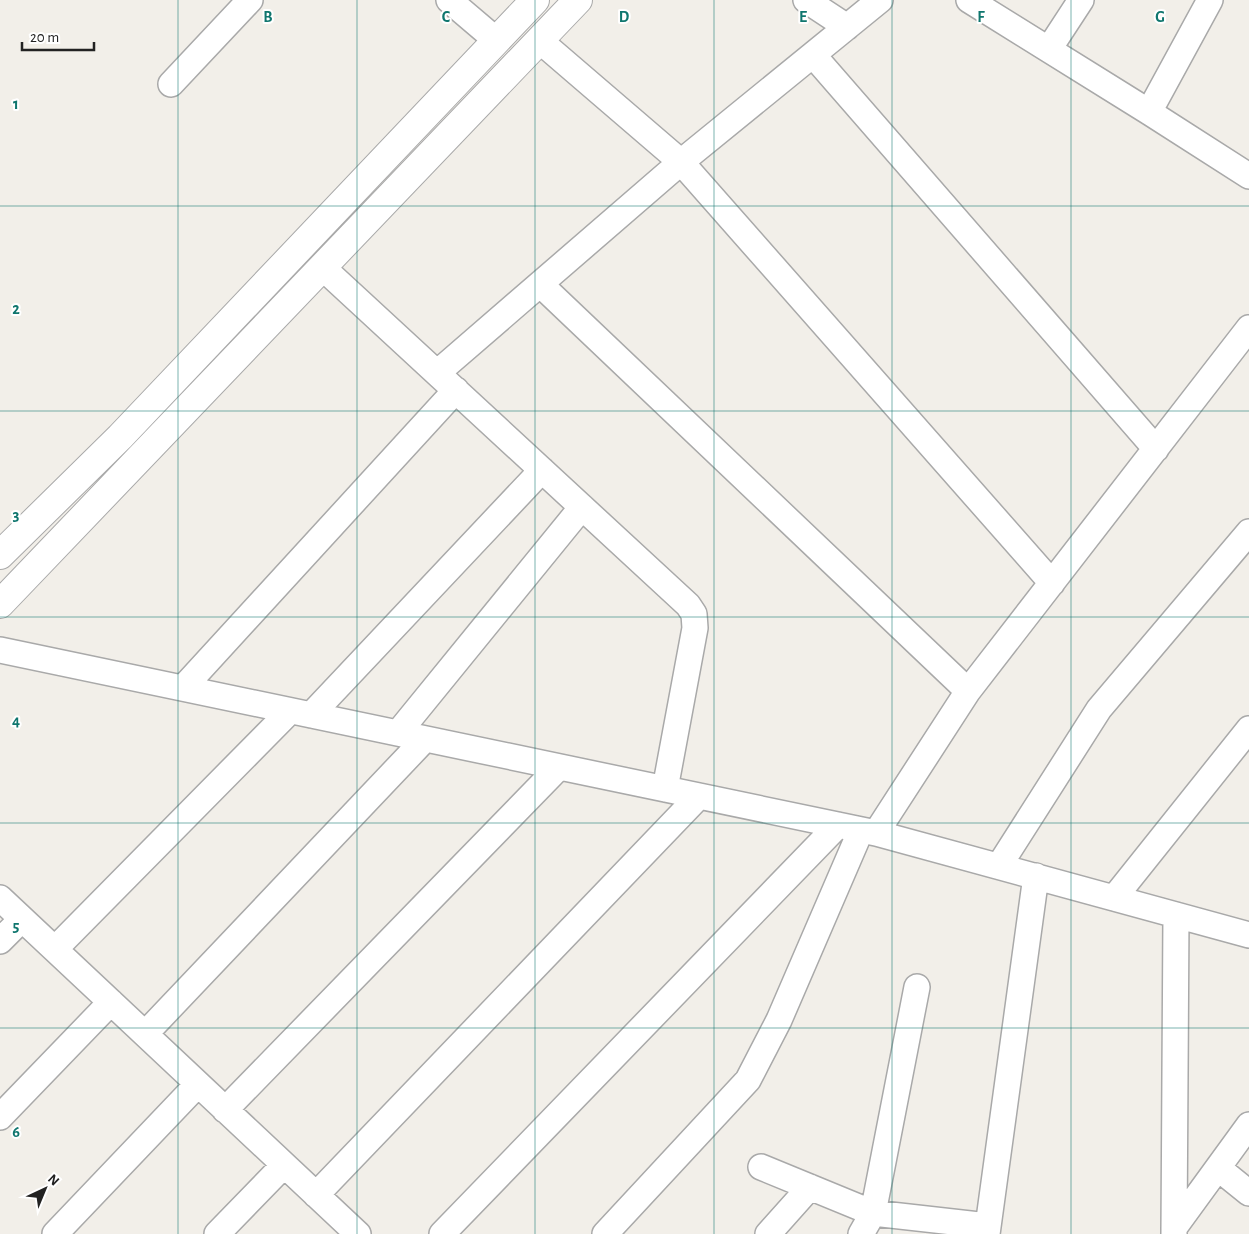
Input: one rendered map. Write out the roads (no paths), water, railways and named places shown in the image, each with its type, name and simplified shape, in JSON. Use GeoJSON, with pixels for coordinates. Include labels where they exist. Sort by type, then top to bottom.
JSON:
{"type":"FeatureCollection","features":[{"type":"Feature","properties":{"kind":"street"},"geometry":{"type":"LineString","coordinates":[[171,84],[250,0]]}},
{"type":"Feature","properties":{"kind":"street"},"geometry":{"type":"LineString","coordinates":[[449,0],[496,40]]}},
{"type":"Feature","properties":{"kind":"street"},"geometry":{"type":"LineString","coordinates":[[0,555],[120,437],[535,0]]}},
{"type":"Feature","properties":{"kind":"street"},"geometry":{"type":"LineString","coordinates":[[0,604],[578,0]]}},
{"type":"Feature","properties":{"kind":"street"},"geometry":{"type":"LineString","coordinates":[[806,0],[846,27]]}},
{"type":"Feature","properties":{"kind":"street"},"geometry":{"type":"LineString","coordinates":[[437,373],[681,162],[880,0]]}},
{"type":"Feature","properties":{"kind":"street"},"geometry":{"type":"LineString","coordinates":[[969,0],[1249,176]]}},
{"type":"Feature","properties":{"kind":"street"},"geometry":{"type":"LineString","coordinates":[[1049,49],[1081,0]]}},
{"type":"Feature","properties":{"kind":"street"},"geometry":{"type":"LineString","coordinates":[[1149,112],[1210,0]]}},
{"type":"Feature","properties":{"kind":"street"},"geometry":{"type":"LineString","coordinates":[[540,40],[681,162],[1052,583]]}},
{"type":"Feature","properties":{"kind":"street"},"geometry":{"type":"LineString","coordinates":[[812,55],[1156,449]]}},
{"type":"Feature","properties":{"kind":"street"},"geometry":{"type":"LineString","coordinates":[[403,139],[427,158]]}},
{"type":"Feature","properties":{"kind":"street"},"geometry":{"type":"LineString","coordinates":[[322,267],[688,605],[694,614],[695,628],[665,789]]}},
{"type":"Feature","properties":{"kind":"street"},"geometry":{"type":"LineString","coordinates":[[540,284],[968,691]]}},
{"type":"Feature","properties":{"kind":"street"},"geometry":{"type":"LineString","coordinates":[[442,1234],[858,829],[968,691],[1249,328]]}},
{"type":"Feature","properties":{"kind":"street"},"geometry":{"type":"LineString","coordinates":[[183,688],[456,390]]}},
{"type":"Feature","properties":{"kind":"street"},"geometry":{"type":"LineString","coordinates":[[55,950],[300,713],[542,470]]}},
{"type":"Feature","properties":{"kind":"street"},"geometry":{"type":"LineString","coordinates":[[398,733],[582,507]]}},
{"type":"Feature","properties":{"kind":"street"},"geometry":{"type":"LineString","coordinates":[[999,866],[1099,709],[1249,532]]}},
{"type":"Feature","properties":{"kind":"street"},"geometry":{"type":"LineString","coordinates":[[0,650],[858,829],[1248,933]]}},
{"type":"Feature","properties":{"kind":"street"},"geometry":{"type":"LineString","coordinates":[[1114,898],[1249,729]]}},
{"type":"Feature","properties":{"kind":"street"},"geometry":{"type":"LineString","coordinates":[[145,1034],[425,739]]}},
{"type":"Feature","properties":{"kind":"street"},"geometry":{"type":"LineString","coordinates":[[226,1110],[560,767]]}},
{"type":"Feature","properties":{"kind":"street"},"geometry":{"type":"LineString","coordinates":[[316,1195],[699,796]]}},
{"type":"Feature","properties":{"kind":"street"},"geometry":{"type":"LineString","coordinates":[[605,1234],[748,1080],[779,1020],[858,829]]}},
{"type":"Feature","properties":{"kind":"street"},"geometry":{"type":"LineString","coordinates":[[761,1167],[810,1188],[867,1224],[987,1230],[1036,876]]}},
{"type":"Feature","properties":{"kind":"street"},"geometry":{"type":"LineString","coordinates":[[0,898],[358,1234]]}},
{"type":"Feature","properties":{"kind":"street"},"geometry":{"type":"LineString","coordinates":[[1174,1231],[1176,915]]}},
{"type":"Feature","properties":{"kind":"street"},"geometry":{"type":"LineString","coordinates":[[0,941],[22,918]]}},
{"type":"Feature","properties":{"kind":"street"},"geometry":{"type":"LineString","coordinates":[[867,1224],[916,987]]}},
{"type":"Feature","properties":{"kind":"street"},"geometry":{"type":"LineString","coordinates":[[0,1117],[111,1002]]}},
{"type":"Feature","properties":{"kind":"street"},"geometry":{"type":"LineString","coordinates":[[55,1234],[198,1084]]}},
{"type":"Feature","properties":{"kind":"street"},"geometry":{"type":"LineString","coordinates":[[1174,1231],[1249,1125]]}},
{"type":"Feature","properties":{"kind":"street"},"geometry":{"type":"LineString","coordinates":[[217,1234],[284,1165]]}},
{"type":"Feature","properties":{"kind":"street"},"geometry":{"type":"LineString","coordinates":[[1218,1168],[1249,1193]]}},
{"type":"Feature","properties":{"kind":"street"},"geometry":{"type":"LineString","coordinates":[[768,1234],[810,1188]]}}]}
